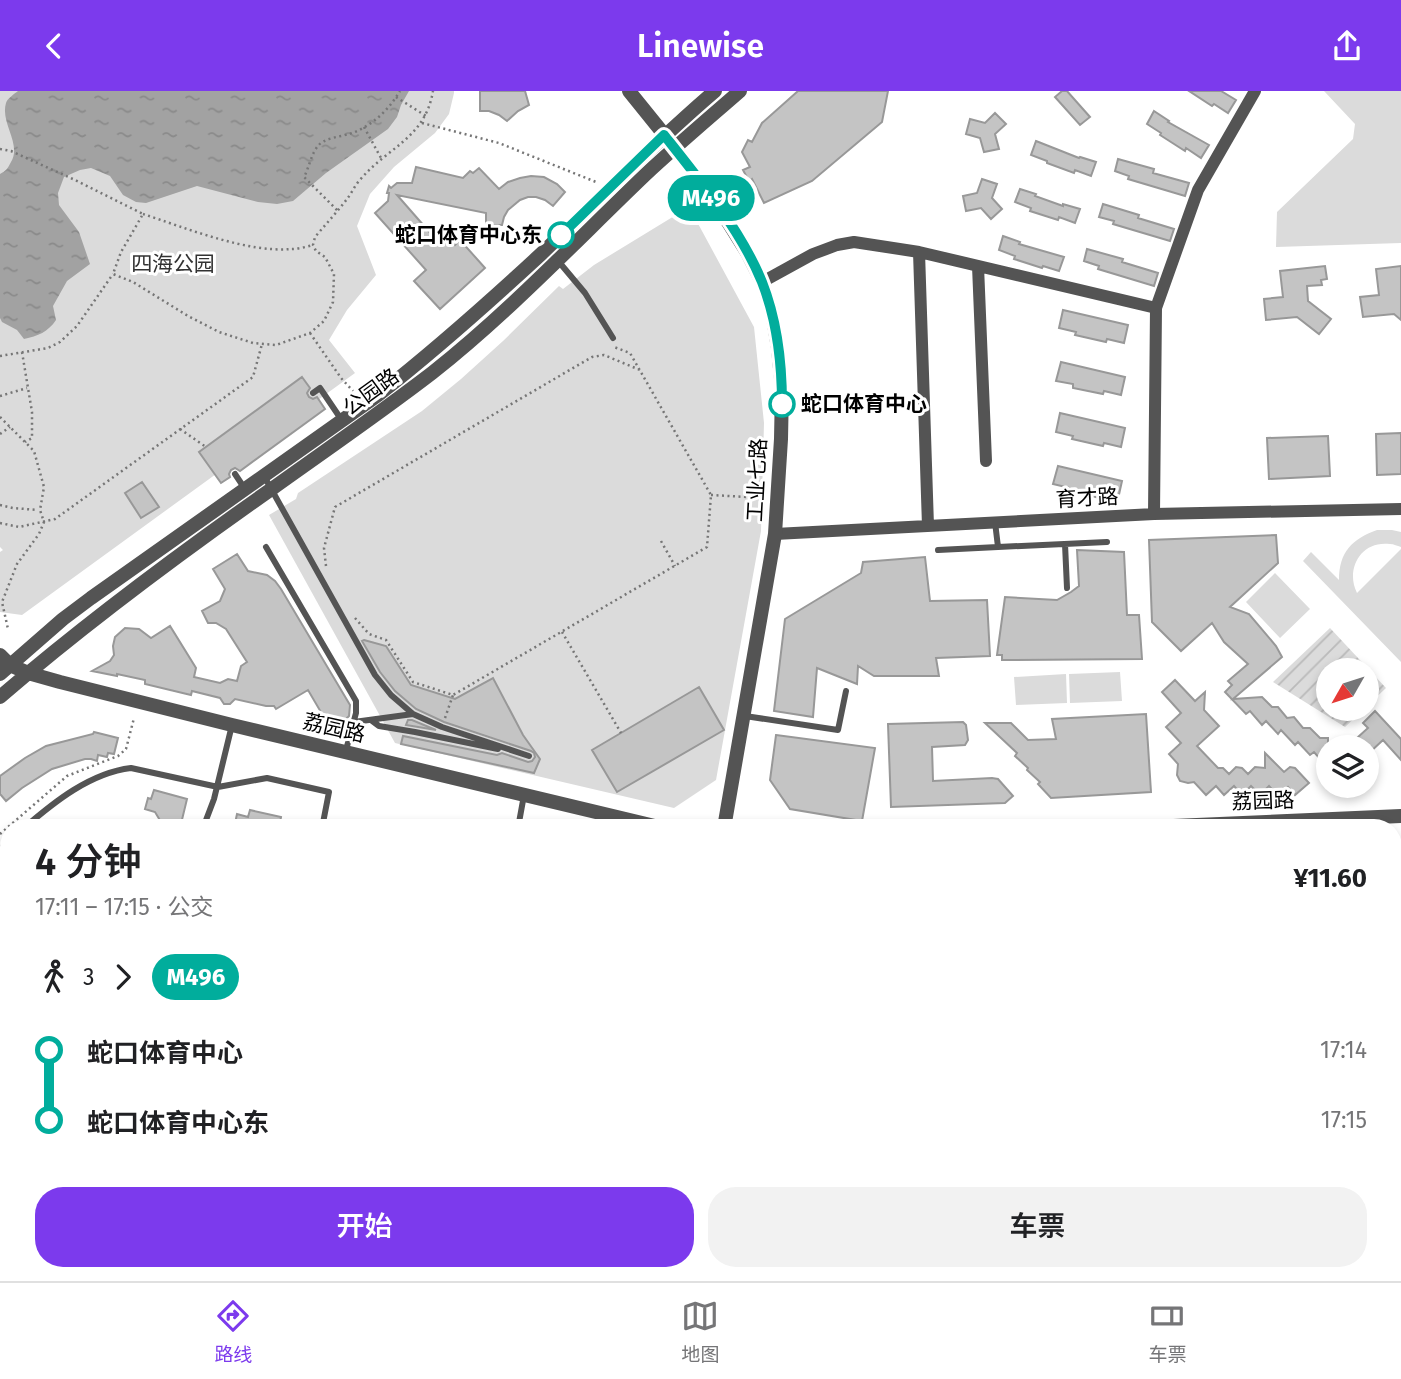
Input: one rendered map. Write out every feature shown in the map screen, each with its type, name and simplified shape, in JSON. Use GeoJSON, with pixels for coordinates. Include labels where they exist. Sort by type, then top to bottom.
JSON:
{"type":"FeatureCollection","features":[{"type":"Feature","properties":{"kind":"street","name":"工业七路"},"geometry":{"type":"LineString","coordinates":[[629,91],[729,222],[762,282],[778,348],[782,389],[782,439],[775,534],[726,819]]}},
{"type":"Feature","properties":{"kind":"street","name":"公园路"},"geometry":{"type":"LineString","coordinates":[[0,697],[101,613],[466,323],[664,135],[715,91]]}},
{"type":"Feature","properties":{"kind":"street","name":"公园路"},"geometry":{"type":"LineString","coordinates":[[3,665],[245,489],[267,483],[388,407],[434,372],[740,91]]}},
{"type":"Feature","properties":{"kind":"street"},"geometry":{"type":"LineString","coordinates":[[1154,514],[1156,308],[1198,190],[1255,91]]}},
{"type":"Feature","properties":{"kind":"street"},"geometry":{"type":"LineString","coordinates":[[762,282],[813,254],[853,242],[919,252],[1156,308]]}},
{"type":"Feature","properties":{"kind":"street"},"geometry":{"type":"LineString","coordinates":[[919,252],[928,526]]}},
{"type":"Feature","properties":{"kind":"street"},"geometry":{"type":"LineString","coordinates":[[978,265],[986,461]]}},
{"type":"Feature","properties":{"kind":"street","name":"育才路"},"geometry":{"type":"LineString","coordinates":[[775,534],[1154,514],[1401,509]]}},
{"type":"Feature","properties":{"kind":"street","name":"荔园路"},"geometry":{"type":"LineString","coordinates":[[3,665],[232,725],[625,819]]}},
{"type":"Feature","properties":{"kind":"street","name":"荔园路"},"geometry":{"type":"LineString","coordinates":[[1332,819],[1401,816]]}},
{"type":"Feature","properties":{"kind":"lane"},"geometry":{"type":"LineString","coordinates":[[557,260],[585,293],[613,338]]}},
{"type":"Feature","properties":{"kind":"lane"},"geometry":{"type":"LineString","coordinates":[[313,393],[320,388],[342,421]]}},
{"type":"Feature","properties":{"kind":"lane"},"geometry":{"type":"LineString","coordinates":[[235,474],[245,489]]}},
{"type":"Feature","properties":{"kind":"lane"},"geometry":{"type":"LineString","coordinates":[[267,483],[375,675],[391,695],[413,714],[442,727],[529,756]]}},
{"type":"Feature","properties":{"kind":"lane"},"geometry":{"type":"LineString","coordinates":[[995,522],[998,547]]}},
{"type":"Feature","properties":{"kind":"lane"},"geometry":{"type":"LineString","coordinates":[[938,550],[1107,542]]}},
{"type":"Feature","properties":{"kind":"lane"},"geometry":{"type":"LineString","coordinates":[[1065,544],[1067,588]]}},
{"type":"Feature","properties":{"kind":"lane"},"geometry":{"type":"LineString","coordinates":[[266,547],[356,701],[357,708],[346,752]]}},
{"type":"Feature","properties":{"kind":"lane"},"geometry":{"type":"LineString","coordinates":[[743,715],[838,730],[846,691]]}},
{"type":"Feature","properties":{"kind":"lane"},"geometry":{"type":"LineString","coordinates":[[354,722],[413,714]]}},
{"type":"Feature","properties":{"kind":"lane"},"geometry":{"type":"LineString","coordinates":[[371,720],[380,726],[507,751]]}},
{"type":"Feature","properties":{"kind":"lane"},"geometry":{"type":"LineString","coordinates":[[206,819],[218,787],[232,725]]}},
{"type":"Feature","properties":{"kind":"lane"},"geometry":{"type":"LineString","coordinates":[[36,819],[80,787],[118,769],[131,768],[218,787],[267,778],[328,792],[324,819]]}},
{"type":"Feature","properties":{"kind":"lane"},"geometry":{"type":"LineString","coordinates":[[520,819],[524,795]]}},
{"type":"Feature","properties":{"kind":"path"},"geometry":{"type":"LineString","coordinates":[[338,210],[304,177],[317,147],[322,142],[365,127],[385,111],[400,91]]}},
{"type":"Feature","properties":{"kind":"path"},"geometry":{"type":"LineString","coordinates":[[113,274],[133,282],[219,332],[253,343],[276,345],[310,333],[324,321],[333,302],[334,274],[325,257],[316,251],[313,245],[315,237],[349,198],[357,183],[422,123],[433,91]]}},
{"type":"Feature","properties":{"kind":"path"},"geometry":{"type":"LineString","coordinates":[[396,97],[426,115]]}},
{"type":"Feature","properties":{"kind":"path"},"geometry":{"type":"LineString","coordinates":[[422,123],[499,143],[596,182]]}},
{"type":"Feature","properties":{"kind":"path"},"geometry":{"type":"LineString","coordinates":[[365,127],[381,159]]}},
{"type":"Feature","properties":{"kind":"path"},"geometry":{"type":"LineString","coordinates":[[0,149],[11,151],[75,180],[143,214],[200,233],[267,249],[313,245]]}},
{"type":"Feature","properties":{"kind":"path"},"geometry":{"type":"LineString","coordinates":[[0,356],[48,348],[60,342],[77,326],[113,274],[121,252],[143,214]]}},
{"type":"Feature","properties":{"kind":"path"},"geometry":{"type":"LineString","coordinates":[[310,333],[341,378],[354,391]]}},
{"type":"Feature","properties":{"kind":"path"},"geometry":{"type":"LineString","coordinates":[[0,523],[19,527],[55,519],[253,377],[262,344]]}},
{"type":"Feature","properties":{"kind":"path"},"geometry":{"type":"LineString","coordinates":[[442,727],[453,695],[706,547],[711,495],[630,353],[608,345]]}},
{"type":"Feature","properties":{"kind":"path"},"geometry":{"type":"LineString","coordinates":[[22,352],[32,412],[32,438],[25,442]]}},
{"type":"Feature","properties":{"kind":"path"},"geometry":{"type":"LineString","coordinates":[[320,560],[326,571],[324,548],[335,507],[592,357],[604,355],[640,370]]}},
{"type":"Feature","properties":{"kind":"path"},"geometry":{"type":"LineString","coordinates":[[0,397],[27,387]]}},
{"type":"Feature","properties":{"kind":"path"},"geometry":{"type":"LineString","coordinates":[[0,417],[34,451],[44,487],[40,510],[44,522],[39,534],[17,564],[2,602],[8,629]]}},
{"type":"Feature","properties":{"kind":"path"},"geometry":{"type":"LineString","coordinates":[[0,434],[10,427]]}},
{"type":"Feature","properties":{"kind":"path"},"geometry":{"type":"LineString","coordinates":[[180,429],[206,446]]}},
{"type":"Feature","properties":{"kind":"path"},"geometry":{"type":"LineString","coordinates":[[670,436],[675,432]]}},
{"type":"Feature","properties":{"kind":"path"},"geometry":{"type":"LineString","coordinates":[[711,495],[778,498]]}},
{"type":"Feature","properties":{"kind":"path"},"geometry":{"type":"LineString","coordinates":[[0,505],[40,510]]}},
{"type":"Feature","properties":{"kind":"path"},"geometry":{"type":"LineString","coordinates":[[661,541],[675,566]]}},
{"type":"Feature","properties":{"kind":"path"},"geometry":{"type":"LineString","coordinates":[[353,613],[369,634],[386,640],[413,682],[453,695]]}},
{"type":"Feature","properties":{"kind":"path"},"geometry":{"type":"LineString","coordinates":[[562,632],[621,733]]}},
{"type":"Feature","properties":{"kind":"path"},"geometry":{"type":"LineString","coordinates":[[17,819],[67,776],[118,756],[126,749],[134,718]]}},
{"type":"Feature","properties":{"kind":"green space","name":"四海公园"},"geometry":{"type":"Polygon","coordinates":[[[0,91],[454,91],[449,114],[435,133],[394,167],[370,194],[357,226],[376,275],[347,310],[329,340],[355,373],[22,615],[0,612],[0,552],[3,550],[0,547],[0,91]]]}},
{"type":"Feature","properties":{"kind":"green space"},"geometry":{"type":"Polygon","coordinates":[[[1324,91],[1401,91],[1401,243],[1276,247],[1277,212],[1353,139],[1355,124],[1324,91]]]}},
{"type":"Feature","properties":{"kind":"green space","name":"蛇口体育中心"},"geometry":{"type":"Polygon","coordinates":[[[689,207],[754,327],[764,423],[761,531],[716,780],[674,808],[395,743],[269,515],[422,411],[503,341],[559,286],[563,289],[594,265],[689,207]]]}},
{"type":"Feature","properties":{"kind":"green space"},"geometry":{"type":"Polygon","coordinates":[[[1377,530],[1401,532],[1401,547],[1380,544],[1364,551],[1355,566],[1354,584],[1357,593],[1401,549],[1401,662],[1303,561],[1311,552],[1339,580],[1344,554],[1354,542],[1377,530]]]}},
{"type":"Feature","properties":{"kind":"green space"},"geometry":{"type":"Polygon","coordinates":[[[1275,573],[1310,609],[1280,638],[1246,602],[1275,573]]]}},
{"type":"Feature","properties":{"kind":"green space"},"geometry":{"type":"Polygon","coordinates":[[[1330,628],[1358,658],[1316,658],[1316,709],[1273,682],[1330,628]]]}},
{"type":"Feature","properties":{"kind":"green space"},"geometry":{"type":"Polygon","coordinates":[[[1120,672],[1122,701],[1070,703],[1069,674],[1120,672]]]}},
{"type":"Feature","properties":{"kind":"green space"},"geometry":{"type":"Polygon","coordinates":[[[1066,674],[1067,703],[1016,705],[1014,677],[1066,674]]]}},
{"type":"Feature","properties":{"kind":"green space"},"geometry":{"type":"Polygon","coordinates":[[[1379,680],[1386,688],[1379,695],[1379,680]]]}},
{"type":"Feature","properties":{"kind":"green space"},"geometry":{"type":"Polygon","coordinates":[[[1335,721],[1351,721],[1345,727],[1335,721]]]}},
{"type":"Feature","properties":{"kind":"water"},"geometry":{"type":"Polygon","coordinates":[[[18,91],[409,91],[388,129],[326,173],[293,201],[277,204],[258,202],[197,186],[146,203],[136,202],[123,195],[110,176],[91,168],[64,177],[58,193],[59,205],[79,232],[90,264],[67,281],[53,306],[56,320],[50,328],[24,339],[17,330],[2,322],[0,318],[0,174],[10,164],[14,155],[5,111],[7,101],[18,91]]]}},
{"type":"Feature","properties":{"kind":"building"},"geometry":{"type":"Polygon","coordinates":[[[480,91],[525,91],[529,105],[507,121],[489,111],[480,111],[480,91]]]}},
{"type":"Feature","properties":{"kind":"building"},"geometry":{"type":"Polygon","coordinates":[[[798,91],[888,91],[882,122],[812,181],[764,203],[752,179],[749,181],[743,170],[750,167],[742,152],[748,140],[752,142],[762,123],[798,91]]]}},
{"type":"Feature","properties":{"kind":"building"},"geometry":{"type":"Polygon","coordinates":[[[1062,91],[1067,91],[1090,117],[1080,125],[1055,97],[1062,91]]]}},
{"type":"Feature","properties":{"kind":"building"},"geometry":{"type":"Polygon","coordinates":[[[1189,91],[1221,91],[1236,100],[1228,113],[1189,91]]]}},
{"type":"Feature","properties":{"kind":"building"},"geometry":{"type":"Polygon","coordinates":[[[1154,111],[1209,145],[1201,158],[1186,148],[1185,151],[1147,124],[1154,111]]]}},
{"type":"Feature","properties":{"kind":"building"},"geometry":{"type":"Polygon","coordinates":[[[995,113],[1006,124],[995,134],[999,149],[984,152],[980,138],[966,134],[970,119],[985,123],[995,113]]]}},
{"type":"Feature","properties":{"kind":"building"},"geometry":{"type":"Polygon","coordinates":[[[1036,141],[1096,162],[1091,176],[1075,170],[1074,173],[1031,155],[1036,141]]]}},
{"type":"Feature","properties":{"kind":"building"},"geometry":{"type":"Polygon","coordinates":[[[1118,159],[1189,183],[1185,196],[1128,179],[1129,176],[1115,171],[1118,159]]]}},
{"type":"Feature","properties":{"kind":"building"},"geometry":{"type":"Polygon","coordinates":[[[416,167],[463,178],[470,171],[473,173],[479,168],[499,189],[520,178],[544,177],[565,192],[553,206],[536,197],[520,200],[508,210],[502,225],[486,225],[486,213],[397,195],[432,235],[440,228],[455,245],[460,240],[485,268],[440,309],[414,281],[426,270],[375,213],[388,201],[389,186],[391,188],[397,183],[412,183],[416,167]]]}},
{"type":"Feature","properties":{"kind":"building"},"geometry":{"type":"Polygon","coordinates":[[[982,179],[997,184],[992,198],[1002,209],[991,219],[981,208],[966,211],[963,196],[977,193],[982,179]]]}},
{"type":"Feature","properties":{"kind":"building"},"geometry":{"type":"Polygon","coordinates":[[[1020,189],[1063,206],[1080,209],[1075,223],[1030,211],[1031,208],[1015,202],[1020,189]]]}},
{"type":"Feature","properties":{"kind":"building"},"geometry":{"type":"Polygon","coordinates":[[[1103,204],[1174,229],[1170,241],[1113,224],[1114,221],[1099,217],[1103,204]]]}},
{"type":"Feature","properties":{"kind":"building"},"geometry":{"type":"Polygon","coordinates":[[[1003,236],[1020,242],[1019,244],[1064,257],[1059,271],[1014,259],[1015,256],[999,250],[1003,236]]]}},
{"type":"Feature","properties":{"kind":"building"},"geometry":{"type":"Polygon","coordinates":[[[1087,249],[1158,273],[1154,286],[1098,269],[1099,266],[1084,261],[1087,249]]]}},
{"type":"Feature","properties":{"kind":"building"},"geometry":{"type":"Polygon","coordinates":[[[1325,266],[1327,279],[1321,280],[1322,285],[1307,286],[1308,301],[1331,319],[1319,334],[1297,317],[1266,320],[1264,299],[1283,297],[1280,271],[1325,266]]]}},
{"type":"Feature","properties":{"kind":"building"},"geometry":{"type":"Polygon","coordinates":[[[1401,266],[1401,320],[1394,314],[1363,317],[1360,297],[1379,295],[1376,269],[1401,266]]]}},
{"type":"Feature","properties":{"kind":"building"},"geometry":{"type":"Polygon","coordinates":[[[1063,310],[1128,325],[1124,343],[1075,335],[1076,332],[1059,328],[1063,310]]]}},
{"type":"Feature","properties":{"kind":"building"},"geometry":{"type":"Polygon","coordinates":[[[1061,362],[1125,377],[1121,395],[1073,388],[1073,384],[1056,381],[1061,362]]]}},
{"type":"Feature","properties":{"kind":"building"},"geometry":{"type":"Polygon","coordinates":[[[302,377],[310,388],[307,393],[309,397],[317,397],[325,409],[240,471],[235,468],[231,470],[230,477],[221,483],[199,452],[302,377]]]}},
{"type":"Feature","properties":{"kind":"building"},"geometry":{"type":"Polygon","coordinates":[[[1060,413],[1125,428],[1121,447],[1072,439],[1073,436],[1056,432],[1060,413]]]}},
{"type":"Feature","properties":{"kind":"building"},"geometry":{"type":"Polygon","coordinates":[[[1401,433],[1401,474],[1377,475],[1376,434],[1401,433]]]}},
{"type":"Feature","properties":{"kind":"building"},"geometry":{"type":"Polygon","coordinates":[[[1328,436],[1330,476],[1269,479],[1267,438],[1328,436]]]}},
{"type":"Feature","properties":{"kind":"building"},"geometry":{"type":"Polygon","coordinates":[[[1058,466],[1122,481],[1118,499],[1101,495],[1100,498],[1053,484],[1058,466]]]}},
{"type":"Feature","properties":{"kind":"building"},"geometry":{"type":"Polygon","coordinates":[[[142,482],[159,507],[141,518],[125,493],[142,482]]]}},
{"type":"Feature","properties":{"kind":"building"},"geometry":{"type":"Polygon","coordinates":[[[1276,535],[1278,563],[1230,607],[1249,614],[1282,657],[1233,699],[1262,697],[1272,707],[1278,707],[1287,718],[1294,717],[1303,728],[1310,728],[1317,735],[1316,754],[1314,752],[1310,755],[1298,742],[1295,745],[1281,730],[1278,734],[1266,721],[1262,725],[1250,711],[1246,714],[1225,692],[1232,685],[1228,681],[1248,664],[1224,642],[1212,623],[1181,651],[1152,622],[1149,540],[1276,535]]]}},
{"type":"Feature","properties":{"kind":"building"},"geometry":{"type":"Polygon","coordinates":[[[1077,550],[1124,552],[1127,615],[1139,615],[1142,659],[1002,660],[1002,655],[997,655],[1005,597],[1057,600],[1071,592],[1079,586],[1077,550]]]}},
{"type":"Feature","properties":{"kind":"building"},"geometry":{"type":"Polygon","coordinates":[[[237,554],[248,571],[267,575],[281,589],[350,705],[349,716],[343,722],[334,723],[325,719],[308,690],[276,709],[274,706],[235,699],[230,704],[224,704],[220,698],[192,691],[191,695],[145,684],[145,680],[92,671],[110,661],[114,655],[115,637],[125,628],[139,629],[151,638],[170,626],[196,668],[194,677],[220,683],[228,679],[237,681],[241,666],[247,662],[226,629],[216,623],[208,623],[202,611],[220,601],[225,589],[213,569],[237,554]]]}},
{"type":"Feature","properties":{"kind":"building"},"geometry":{"type":"Polygon","coordinates":[[[925,557],[930,601],[987,600],[990,656],[936,658],[939,676],[874,676],[858,666],[857,684],[817,668],[813,717],[774,711],[785,619],[861,573],[863,562],[925,557]]]}},
{"type":"Feature","properties":{"kind":"building"},"geometry":{"type":"Polygon","coordinates":[[[362,641],[386,646],[411,685],[455,699],[493,678],[523,735],[540,759],[534,773],[401,744],[403,736],[497,755],[502,753],[528,762],[535,757],[531,751],[444,722],[416,709],[395,691],[380,672],[362,641]]]}},
{"type":"Feature","properties":{"kind":"building"},"geometry":{"type":"Polygon","coordinates":[[[1175,680],[1195,701],[1205,692],[1204,710],[1219,726],[1197,746],[1218,768],[1223,768],[1229,774],[1236,767],[1242,768],[1248,774],[1255,767],[1265,768],[1265,753],[1284,772],[1290,767],[1295,768],[1309,783],[1295,795],[1288,787],[1278,796],[1269,786],[1260,795],[1251,786],[1242,795],[1234,786],[1224,795],[1216,786],[1206,795],[1194,782],[1180,781],[1177,775],[1178,764],[1169,754],[1181,743],[1166,727],[1181,713],[1162,692],[1175,680]]]}},
{"type":"Feature","properties":{"kind":"building"},"geometry":{"type":"Polygon","coordinates":[[[699,687],[724,730],[617,792],[592,750],[699,687]]]}},
{"type":"Feature","properties":{"kind":"building"},"geometry":{"type":"Polygon","coordinates":[[[1146,714],[1151,792],[1051,798],[1015,756],[1017,753],[985,723],[1011,723],[1028,740],[1056,739],[1052,719],[1146,714]]]}},
{"type":"Feature","properties":{"kind":"building"},"geometry":{"type":"Polygon","coordinates":[[[1379,715],[1401,739],[1401,760],[1383,740],[1379,744],[1379,735],[1360,735],[1368,728],[1363,723],[1379,721],[1379,715]]]}},
{"type":"Feature","properties":{"kind":"building"},"geometry":{"type":"Polygon","coordinates":[[[408,720],[412,720],[436,730],[406,725],[408,720]]]}},
{"type":"Feature","properties":{"kind":"building"},"geometry":{"type":"Polygon","coordinates":[[[963,722],[968,740],[965,745],[932,747],[933,781],[998,779],[1013,796],[1005,803],[891,807],[888,724],[963,722]]]}},
{"type":"Feature","properties":{"kind":"building"},"geometry":{"type":"Polygon","coordinates":[[[94,732],[118,738],[114,754],[108,753],[107,757],[98,755],[97,761],[85,759],[52,769],[6,801],[0,794],[0,776],[25,758],[46,746],[94,732]]]}},
{"type":"Feature","properties":{"kind":"building"},"geometry":{"type":"Polygon","coordinates":[[[776,735],[875,748],[862,819],[790,809],[770,780],[776,735]]]}},
{"type":"Feature","properties":{"kind":"building"},"geometry":{"type":"Polygon","coordinates":[[[154,790],[187,799],[182,819],[159,819],[155,812],[145,809],[148,798],[151,799],[154,790]]]}},
{"type":"Feature","properties":{"kind":"building"},"geometry":{"type":"Polygon","coordinates":[[[250,810],[281,817],[236,819],[237,814],[248,817],[250,810]]]}},
{"type":"Feature","properties":{"kind":"bus line","name":"M496"},"geometry":{"type":"LineString","coordinates":[[561,235],[664,135],[729,222],[762,282],[772,312],[778,348],[782,404]]}},
{"type":"Feature","properties":{"kind":"place","name":"蛇口体育中心东"},"geometry":{"type":"Point","coordinates":[561,235]}},
{"type":"Feature","properties":{"kind":"place","name":"蛇口体育中心"},"geometry":{"type":"Point","coordinates":[782,404]}}]}
